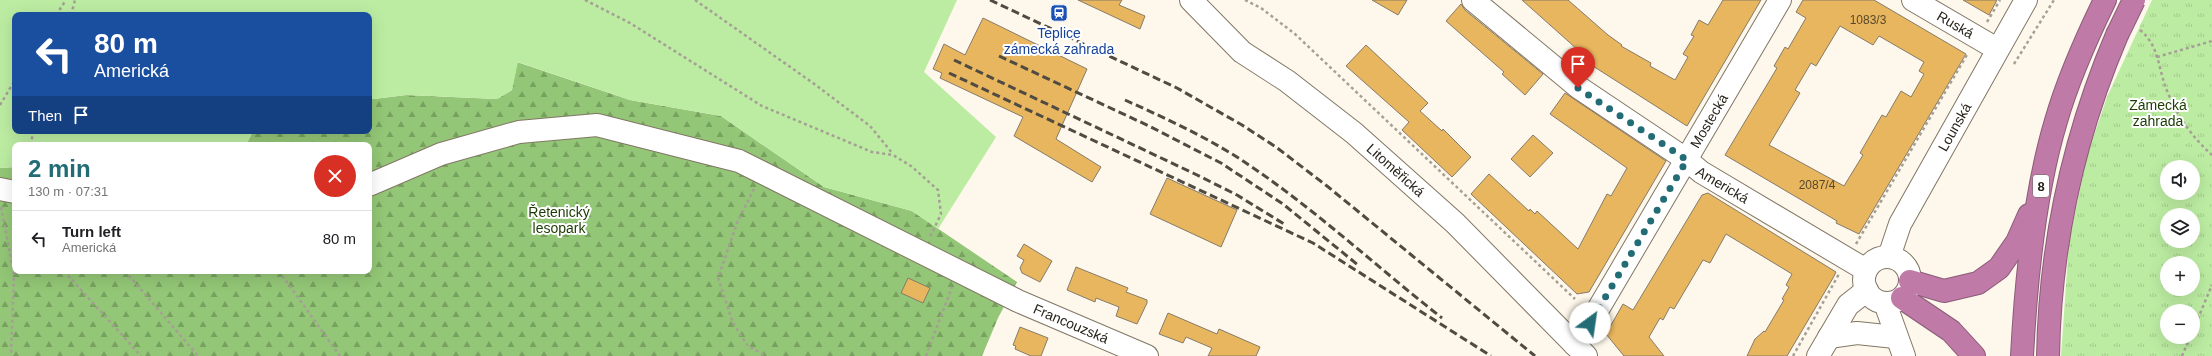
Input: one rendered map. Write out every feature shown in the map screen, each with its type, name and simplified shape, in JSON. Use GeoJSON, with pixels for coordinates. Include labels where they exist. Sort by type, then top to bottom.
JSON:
{"type":"FeatureCollection","features":[{"type":"Feature","properties":{"kind":"highway","name":"8"},"geometry":{"type":"LineString","coordinates":[[2022,356],[2025,295],[2040,190],[2055,122],[2072,72],[2104,0]]}},
{"type":"Feature","properties":{"kind":"highway","name":"8"},"geometry":{"type":"LineString","coordinates":[[2048,356],[2049,324],[2058,233],[2082,132],[2097,81],[2126,30],[2134,0]]}},
{"type":"Feature","properties":{"kind":"highway"},"geometry":{"type":"LineString","coordinates":[[1899,294],[1944,291],[1978,283],[1999,268],[2017,242],[2040,190]]}},
{"type":"Feature","properties":{"kind":"highway"},"geometry":{"type":"LineString","coordinates":[[1899,294],[1951,331],[1974,356]]}},
{"type":"Feature","properties":{"kind":"street","name":"Litoměřická"},"geometry":{"type":"LineString","coordinates":[[1191,0],[1242,52],[1286,81],[1441,197],[1580,350]]}},
{"type":"Feature","properties":{"kind":"street","name":"Americká"},"geometry":{"type":"LineString","coordinates":[[1473,0],[1578,88],[1687,160],[1701,172],[1848,258],[1866,280]]}},
{"type":"Feature","properties":{"kind":"street","name":"Mostecká"},"geometry":{"type":"LineString","coordinates":[[1580,350],[1590,323],[1780,0]]}},
{"type":"Feature","properties":{"kind":"street","name":"Ruská"},"geometry":{"type":"LineString","coordinates":[[1913,0],[1997,49]]}},
{"type":"Feature","properties":{"kind":"street","name":"Lounská"},"geometry":{"type":"LineString","coordinates":[[1888,257],[1900,224],[1997,49],[2026,0]]}},
{"type":"Feature","properties":{"kind":"street","name":"Francouzská"},"geometry":{"type":"LineString","coordinates":[[372,184],[441,154],[512,134],[597,125],[740,161],[1018,300],[1147,356]]}},
{"type":"Feature","properties":{"kind":"street"},"geometry":{"type":"LineString","coordinates":[[0,189],[12,191]]}},
{"type":"Feature","properties":{"kind":"street"},"geometry":{"type":"LineString","coordinates":[[1818,356],[1829,337],[1848,305],[1866,280],[1875,260],[1888,257],[1902,262],[1908,270],[1899,294],[1900,347],[1857,333],[1829,337]]}},
{"type":"Feature","properties":{"kind":"street"},"geometry":{"type":"LineString","coordinates":[[1866,280],[1875,300],[1899,294]]}},
{"type":"Feature","properties":{"kind":"path"},"geometry":{"type":"LineString","coordinates":[[58,12],[66,0]]}},
{"type":"Feature","properties":{"kind":"path"},"geometry":{"type":"LineString","coordinates":[[73,12],[75,0]]}},
{"type":"Feature","properties":{"kind":"path"},"geometry":{"type":"LineString","coordinates":[[585,0],[630,24],[762,106],[872,152],[893,155]]}},
{"type":"Feature","properties":{"kind":"path"},"geometry":{"type":"LineString","coordinates":[[695,0],[813,83],[870,126],[893,155],[912,166],[938,190],[941,214],[922,252]]}},
{"type":"Feature","properties":{"kind":"path"},"geometry":{"type":"LineString","coordinates":[[1245,0],[1261,8],[1295,34],[1575,299]]}},
{"type":"Feature","properties":{"kind":"path"},"geometry":{"type":"LineString","coordinates":[[1793,356],[1848,258],[2000,0]]}},
{"type":"Feature","properties":{"kind":"path"},"geometry":{"type":"LineString","coordinates":[[2126,30],[2149,38],[2158,57],[2167,92],[2186,127],[2212,155]]}},
{"type":"Feature","properties":{"kind":"path"},"geometry":{"type":"LineString","coordinates":[[2158,57],[2212,41]]}},
{"type":"Feature","properties":{"kind":"path"},"geometry":{"type":"LineString","coordinates":[[0,105],[12,85]]}},
{"type":"Feature","properties":{"kind":"path"},"geometry":{"type":"LineString","coordinates":[[761,172],[737,223],[718,278],[733,323],[748,346],[766,356]]}},
{"type":"Feature","properties":{"kind":"path"},"geometry":{"type":"LineString","coordinates":[[0,203],[12,264]]}},
{"type":"Feature","properties":{"kind":"path"},"geometry":{"type":"LineString","coordinates":[[926,356],[958,270]]}},
{"type":"Feature","properties":{"kind":"path"},"geometry":{"type":"LineString","coordinates":[[11,356],[14,274]]}},
{"type":"Feature","properties":{"kind":"path"},"geometry":{"type":"LineString","coordinates":[[67,274],[141,356]]}},
{"type":"Feature","properties":{"kind":"path"},"geometry":{"type":"LineString","coordinates":[[128,274],[198,356]]}},
{"type":"Feature","properties":{"kind":"path"},"geometry":{"type":"LineString","coordinates":[[281,274],[340,356]]}},
{"type":"Feature","properties":{"kind":"path"},"geometry":{"type":"LineString","coordinates":[[2200,313],[2212,285]]}},
{"type":"Feature","properties":{"kind":"path"},"geometry":{"type":"LineString","coordinates":[[2182,356],[2187,344]]}},
{"type":"Feature","properties":{"kind":"green space"},"geometry":{"type":"Polygon","coordinates":[[[0,0],[957,0],[924,72],[996,137],[938,229],[912,211],[824,187],[721,116],[630,100],[518,62],[512,90],[497,99],[406,95],[374,99],[372,98],[372,12],[12,12],[12,134],[252,134],[248,142],[12,142],[12,167],[0,168],[0,0]]]}},
{"type":"Feature","properties":{"kind":"green space","name":"Zámecká zahrada"},"geometry":{"type":"Polygon","coordinates":[[[2152,0],[2212,0],[2212,356],[2061,356],[2069,242],[2087,156],[2107,97],[2152,0]]]}},
{"type":"Feature","properties":{"kind":"green space","name":"Řetenický lesopark"},"geometry":{"type":"Polygon","coordinates":[[[517,62],[630,100],[721,116],[824,187],[912,211],[1017,282],[998,318],[982,356],[0,356],[0,168],[12,167],[12,274],[372,274],[372,142],[248,142],[252,134],[372,134],[372,98],[406,95],[497,99],[512,90],[517,62]]]}},
{"type":"Feature","properties":{"kind":"building"},"geometry":{"type":"Polygon","coordinates":[[[1078,0],[1122,0],[1119,5],[1145,16],[1140,29],[1078,0]]]}},
{"type":"Feature","properties":{"kind":"building"},"geometry":{"type":"Polygon","coordinates":[[[1372,0],[1407,0],[1398,15],[1372,0]]]}},
{"type":"Feature","properties":{"kind":"building"},"geometry":{"type":"Polygon","coordinates":[[[1522,0],[1568,0],[1608,35],[1622,45],[1621,46],[1651,63],[1650,66],[1675,80],[1688,57],[1683,54],[1694,36],[1691,35],[1699,20],[1708,25],[1723,0],[1761,0],[1687,126],[1585,61],[1587,58],[1522,0]]]}},
{"type":"Feature","properties":{"kind":"building"},"geometry":{"type":"Polygon","coordinates":[[[1803,0],[1874,0],[1966,54],[1859,234],[1836,223],[1837,221],[1725,155],[1777,68],[1774,66],[1785,47],[1788,49],[1806,18],[1796,12],[1803,0]],[[1840,26],[1816,66],[1811,63],[1795,90],[1800,93],[1769,145],[1844,186],[1863,155],[1860,153],[1882,115],[1886,117],[1901,91],[1911,97],[1924,74],[1919,71],[1924,62],[1879,36],[1873,45],[1840,26]]]}},
{"type":"Feature","properties":{"kind":"building"},"geometry":{"type":"Polygon","coordinates":[[[1963,0],[1997,0],[1989,15],[1963,0]]]}},
{"type":"Feature","properties":{"kind":"building"},"geometry":{"type":"Polygon","coordinates":[[[1461,4],[1465,10],[1543,74],[1525,95],[1502,74],[1504,72],[1446,21],[1461,4]]]}},
{"type":"Feature","properties":{"kind":"building"},"geometry":{"type":"Polygon","coordinates":[[[983,18],[1087,69],[1056,139],[1101,167],[1092,182],[1014,136],[1023,117],[940,78],[942,73],[933,69],[944,44],[965,55],[983,18]]]}},
{"type":"Feature","properties":{"kind":"building"},"geometry":{"type":"Polygon","coordinates":[[[1366,45],[1428,103],[1420,111],[1442,131],[1443,129],[1471,157],[1452,177],[1402,130],[1409,122],[1346,66],[1366,45]]]}},
{"type":"Feature","properties":{"kind":"building"},"geometry":{"type":"Polygon","coordinates":[[[1565,93],[1666,161],[1589,292],[1577,294],[1471,194],[1489,174],[1529,211],[1530,209],[1535,214],[1537,211],[1578,249],[1607,194],[1611,196],[1627,168],[1550,114],[1565,93]]]}},
{"type":"Feature","properties":{"kind":"building"},"geometry":{"type":"Polygon","coordinates":[[[1533,135],[1553,153],[1530,177],[1511,159],[1533,135]]]}},
{"type":"Feature","properties":{"kind":"building"},"geometry":{"type":"Polygon","coordinates":[[[1167,178],[1237,210],[1221,247],[1150,214],[1167,178]]]}},
{"type":"Feature","properties":{"kind":"building"},"geometry":{"type":"Polygon","coordinates":[[[1708,193],[1836,272],[1833,278],[1787,356],[1747,356],[1755,339],[1764,331],[1765,332],[1784,300],[1782,299],[1789,287],[1786,285],[1792,274],[1726,234],[1710,263],[1703,260],[1674,309],[1670,307],[1663,320],[1660,318],[1649,337],[1664,356],[1624,356],[1606,334],[1623,304],[1633,310],[1702,195],[1708,193]]]}},
{"type":"Feature","properties":{"kind":"building"},"geometry":{"type":"Polygon","coordinates":[[[1024,244],[1052,261],[1040,282],[1022,273],[1020,268],[1024,260],[1017,256],[1024,244]]]}},
{"type":"Feature","properties":{"kind":"building"},"geometry":{"type":"Polygon","coordinates":[[[1076,267],[1128,288],[1126,292],[1147,300],[1137,324],[1116,316],[1119,307],[1096,298],[1095,302],[1067,290],[1076,267]]]}},
{"type":"Feature","properties":{"kind":"building"},"geometry":{"type":"Polygon","coordinates":[[[908,278],[930,288],[923,303],[901,293],[908,278]]]}},
{"type":"Feature","properties":{"kind":"building"},"geometry":{"type":"Polygon","coordinates":[[[1168,313],[1217,334],[1219,329],[1260,347],[1256,356],[1208,356],[1212,348],[1186,337],[1183,343],[1159,334],[1168,313]]]}},
{"type":"Feature","properties":{"kind":"building"},"geometry":{"type":"Polygon","coordinates":[[[1020,327],[1048,338],[1041,356],[1031,356],[1015,349],[1016,346],[1013,345],[1020,327]]]}},
{"type":"Feature","properties":{"kind":"railway"},"geometry":{"type":"LineString","coordinates":[[990,0],[1177,88],[1242,125],[1276,147],[1327,186],[1535,356]]}},
{"type":"Feature","properties":{"kind":"railway"},"geometry":{"type":"LineString","coordinates":[[999,56],[1149,126],[1221,163],[1283,204],[1358,265]]}},
{"type":"Feature","properties":{"kind":"railway"},"geometry":{"type":"LineString","coordinates":[[954,60],[1195,174],[1237,195],[1284,224]]}},
{"type":"Feature","properties":{"kind":"railway"},"geometry":{"type":"LineString","coordinates":[[949,73],[1313,243],[1491,356]]}},
{"type":"Feature","properties":{"kind":"railway"},"geometry":{"type":"LineString","coordinates":[[1125,100],[1204,138],[1249,165],[1323,220],[1442,318]]}},
{"type":"Feature","properties":{"kind":"place","name":"Teplice zámecká zahrada"},"geometry":{"type":"Point","coordinates":[1059,13]}},
{"type":"Feature","properties":{"kind":"route"},"geometry":{"type":"LineString","coordinates":[[1578,88],[1687,160],[1590,323]]}}]}
